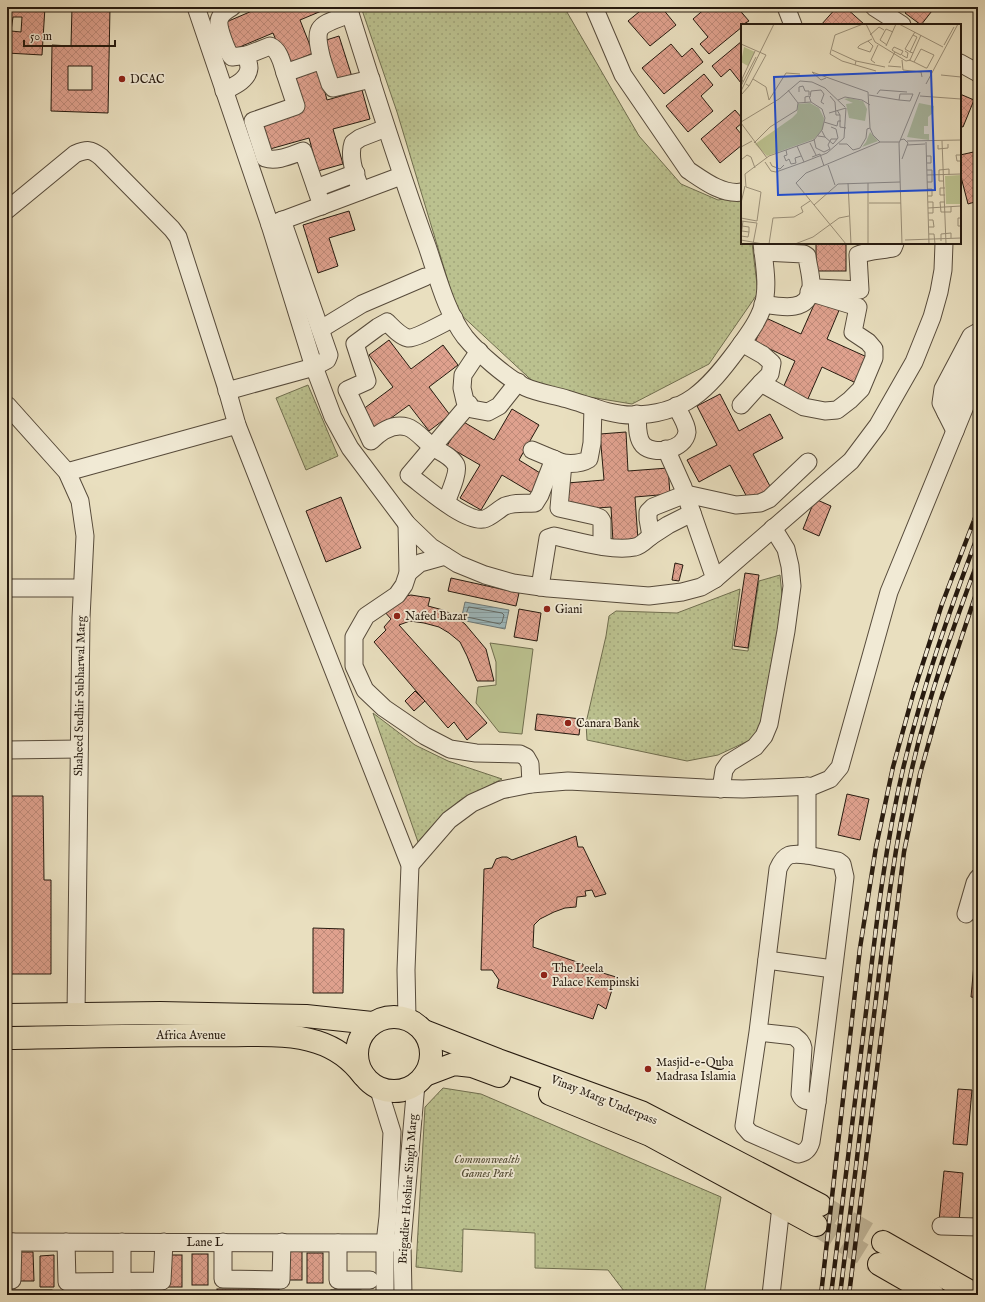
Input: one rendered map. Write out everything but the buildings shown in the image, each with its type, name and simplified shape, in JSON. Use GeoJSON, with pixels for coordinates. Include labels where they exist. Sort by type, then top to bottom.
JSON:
{"type":"FeatureCollection","features":[{"type":"Feature","properties":{"kind":"main road","name":"Africa Avenue"},"geometry":{"type":"LineString","coordinates":[[7,1016],[160,1013],[306,1016],[372,1023]]}},
{"type":"Feature","properties":{"kind":"main road"},"geometry":{"type":"LineString","coordinates":[[395,1016],[415,1024],[429,1041],[432,1052],[430,1064],[421,1079],[408,1089],[388,1091],[371,1081],[359,1064],[357,1053],[359,1042],[364,1032],[372,1023],[383,1018],[395,1016]]}},
{"type":"Feature","properties":{"kind":"main road","name":"Vinay Marg Underpass"},"geometry":{"type":"LineString","coordinates":[[415,1024],[498,1060],[641,1112],[818,1215],[780,1206],[650,1135],[550,1094],[472,1066],[454,1064],[421,1079]]}},
{"type":"Feature","properties":{"kind":"main road","name":"Africa Avenue"},"geometry":{"type":"LineString","coordinates":[[7,1038],[160,1035],[291,1036],[318,1042],[345,1055],[371,1081]]}},
{"type":"Feature","properties":{"kind":"main road"},"geometry":{"type":"LineString","coordinates":[[883,1242],[976,1295]]}},
{"type":"Feature","properties":{"kind":"main road"},"geometry":{"type":"LineString","coordinates":[[879,1264],[933,1295]]}},
{"type":"Feature","properties":{"kind":"street"},"geometry":{"type":"LineString","coordinates":[[196,7],[224,91],[276,223],[321,329],[329,355],[327,360],[314,367],[227,391]]}},
{"type":"Feature","properties":{"kind":"street"},"geometry":{"type":"LineString","coordinates":[[232,7],[224,13],[219,20],[220,31],[229,54],[232,57],[247,55],[270,46],[274,47],[278,52],[296,106],[253,121],[265,158],[271,160],[303,151],[322,206]]}},
{"type":"Feature","properties":{"kind":"street"},"geometry":{"type":"LineString","coordinates":[[594,7],[623,75],[688,170],[720,189],[741,192]]}},
{"type":"Feature","properties":{"kind":"street"},"geometry":{"type":"LineString","coordinates":[[786,7],[793,24]]}},
{"type":"Feature","properties":{"kind":"street"},"geometry":{"type":"LineString","coordinates":[[874,7],[900,24]]}},
{"type":"Feature","properties":{"kind":"street"},"geometry":{"type":"LineString","coordinates":[[371,79],[333,88],[330,84],[322,60],[317,41],[318,33],[327,22],[349,10],[371,79],[401,176],[450,311],[465,337],[502,372],[525,387],[612,412],[630,415],[656,413],[686,402],[702,391],[719,375],[756,322],[763,304],[766,286],[763,248],[804,254],[807,256],[810,290],[808,298],[800,305],[793,307],[763,304]]}},
{"type":"Feature","properties":{"kind":"street"},"geometry":{"type":"LineString","coordinates":[[224,91],[245,78],[249,68],[247,55]]}},
{"type":"Feature","properties":{"kind":"street"},"geometry":{"type":"LineString","coordinates":[[285,73],[322,60]]}},
{"type":"Feature","properties":{"kind":"street"},"geometry":{"type":"LineString","coordinates":[[961,64],[978,73]]}},
{"type":"Feature","properties":{"kind":"street"},"geometry":{"type":"LineString","coordinates":[[361,191],[351,150],[353,143],[360,138],[386,128]]}},
{"type":"Feature","properties":{"kind":"street"},"geometry":{"type":"LineString","coordinates":[[7,210],[75,154],[85,150],[94,152],[101,157],[172,229],[178,237],[237,425],[410,865],[406,970],[415,1024]]}},
{"type":"Feature","properties":{"kind":"street"},"geometry":{"type":"LineString","coordinates":[[316,188],[356,173]]}},
{"type":"Feature","properties":{"kind":"street"},"geometry":{"type":"LineString","coordinates":[[276,223],[401,176]]}},
{"type":"Feature","properties":{"kind":"street"},"geometry":{"type":"LineString","coordinates":[[276,223],[314,367],[333,416],[350,448],[407,524],[431,547],[458,564],[485,575],[513,583],[540,587],[649,596],[701,587],[715,579],[851,461],[878,425],[914,362],[932,317],[939,292],[943,270],[944,244]]}},
{"type":"Feature","properties":{"kind":"street"},"geometry":{"type":"LineString","coordinates":[[810,290],[860,290],[858,255],[893,248],[895,244]]}},
{"type":"Feature","properties":{"kind":"street"},"geometry":{"type":"LineString","coordinates":[[321,329],[362,304],[425,277]]}},
{"type":"Feature","properties":{"kind":"street"},"geometry":{"type":"LineString","coordinates":[[761,383],[804,407],[825,411],[837,410],[861,389],[874,358],[874,349],[868,342],[853,332],[858,307],[810,290]]}},
{"type":"Feature","properties":{"kind":"street"},"geometry":{"type":"LineString","coordinates":[[446,503],[456,473],[456,465],[450,458],[407,427],[393,427],[383,431],[371,441],[347,390],[366,381],[356,344],[378,327],[387,322],[402,336],[408,338],[418,336],[454,318]]}},
{"type":"Feature","properties":{"kind":"street"},"geometry":{"type":"LineString","coordinates":[[955,431],[941,403],[942,389],[972,336],[978,332]]}},
{"type":"Feature","properties":{"kind":"street"},"geometry":{"type":"LineString","coordinates":[[741,405],[770,374],[772,363],[763,355],[742,343]]}},
{"type":"Feature","properties":{"kind":"street"},"geometry":{"type":"LineString","coordinates":[[946,412],[978,350]]}},
{"type":"Feature","properties":{"kind":"street"},"geometry":{"type":"LineString","coordinates":[[479,351],[463,375],[462,388],[466,401],[472,409],[488,412],[499,406],[518,382]]}},
{"type":"Feature","properties":{"kind":"street"},"geometry":{"type":"LineString","coordinates":[[410,865],[449,820],[472,803],[501,790],[531,784],[568,782],[721,789],[813,786],[830,779],[840,767],[889,592],[966,404],[978,380]]}},
{"type":"Feature","properties":{"kind":"street"},"geometry":{"type":"LineString","coordinates":[[469,404],[409,475],[457,511],[483,520],[489,518],[495,512],[506,506],[517,503],[535,503],[558,461]]}},
{"type":"Feature","properties":{"kind":"street","name":"Shaheed Sudhir Subharwal Marg"},"geometry":{"type":"LineString","coordinates":[[7,405],[67,472],[80,501],[85,536],[82,588],[76,1014]]}},
{"type":"Feature","properties":{"kind":"street"},"geometry":{"type":"LineString","coordinates":[[637,414],[638,432],[643,444],[653,451],[666,449],[679,446],[684,440],[687,432],[684,420],[676,406]]}},
{"type":"Feature","properties":{"kind":"street"},"geometry":{"type":"LineString","coordinates":[[532,450],[558,461],[574,464],[584,462],[589,458],[592,443],[593,407]]}},
{"type":"Feature","properties":{"kind":"street"},"geometry":{"type":"LineString","coordinates":[[67,472],[237,425]]}},
{"type":"Feature","properties":{"kind":"street"},"geometry":{"type":"LineString","coordinates":[[666,449],[686,494],[715,579]]}},
{"type":"Feature","properties":{"kind":"street"},"geometry":{"type":"LineString","coordinates":[[558,461],[559,508],[600,518],[602,521],[602,546]]}},
{"type":"Feature","properties":{"kind":"street"},"geometry":{"type":"LineString","coordinates":[[651,536],[648,512],[653,507],[686,494],[736,505],[760,504],[769,499],[808,462]]}},
{"type":"Feature","properties":{"kind":"street"},"geometry":{"type":"LineString","coordinates":[[540,587],[548,538],[554,536],[602,546],[624,548],[637,547],[668,524],[692,513]]}},
{"type":"Feature","properties":{"kind":"street"},"geometry":{"type":"LineString","coordinates":[[407,524],[408,573],[404,585],[397,595],[366,616],[354,637],[354,666],[365,690],[384,708],[425,736],[450,749],[520,754],[526,757],[530,764],[531,784]]}},
{"type":"Feature","properties":{"kind":"street"},"geometry":{"type":"LineString","coordinates":[[721,789],[724,770],[729,763],[755,747],[764,736],[769,724],[786,631],[792,586],[786,548],[773,528]]}},
{"type":"Feature","properties":{"kind":"street"},"geometry":{"type":"LineString","coordinates":[[408,573],[420,563],[446,556]]}},
{"type":"Feature","properties":{"kind":"street"},"geometry":{"type":"LineString","coordinates":[[7,588],[82,588]]}},
{"type":"Feature","properties":{"kind":"street"},"geometry":{"type":"LineString","coordinates":[[7,750],[79,749]]}},
{"type":"Feature","properties":{"kind":"street"},"geometry":{"type":"LineString","coordinates":[[807,786],[807,854]]}},
{"type":"Feature","properties":{"kind":"street"},"geometry":{"type":"LineString","coordinates":[[795,853],[807,854],[838,861],[842,864],[845,878],[811,1142],[809,1147],[802,1153],[798,1154],[750,1133],[744,1126],[768,960],[778,869],[781,862],[787,855],[795,853]]}},
{"type":"Feature","properties":{"kind":"street"},"geometry":{"type":"LineString","coordinates":[[966,914],[975,883],[978,878]]}},
{"type":"Feature","properties":{"kind":"street"},"geometry":{"type":"LineString","coordinates":[[768,960],[833,969]]}},
{"type":"Feature","properties":{"kind":"street"},"geometry":{"type":"LineString","coordinates":[[758,1032],[794,1036],[799,1039],[803,1048],[800,1094],[805,1100],[817,1102]]}},
{"type":"Feature","properties":{"kind":"street","name":"Brigadier Hoshiar Singh Marg"},"geometry":{"type":"LineString","coordinates":[[403,1295],[402,1243],[421,1079]]}},
{"type":"Feature","properties":{"kind":"street","name":"Brigadier Hoshiar Singh Marg"},"geometry":{"type":"LineString","coordinates":[[371,1081],[392,1132],[388,1217],[385,1243],[386,1295]]}},
{"type":"Feature","properties":{"kind":"street"},"geometry":{"type":"LineString","coordinates":[[771,1295],[780,1206]]}},
{"type":"Feature","properties":{"kind":"street"},"geometry":{"type":"LineString","coordinates":[[941,1226],[978,1227]]}},
{"type":"Feature","properties":{"kind":"street"},"geometry":{"type":"LineString","coordinates":[[7,1280],[12,1280],[10,1242]]}},
{"type":"Feature","properties":{"kind":"street","name":"Lane L"},"geometry":{"type":"LineString","coordinates":[[10,1242],[402,1243]]}},
{"type":"Feature","properties":{"kind":"street"},"geometry":{"type":"LineString","coordinates":[[66,1242],[67,1282],[122,1289],[162,1281],[164,1242]]}},
{"type":"Feature","properties":{"kind":"street"},"geometry":{"type":"LineString","coordinates":[[122,1242],[122,1289]]}},
{"type":"Feature","properties":{"kind":"street"},"geometry":{"type":"LineString","coordinates":[[223,1242],[223,1279],[281,1280],[282,1242]]}},
{"type":"Feature","properties":{"kind":"street"},"geometry":{"type":"LineString","coordinates":[[338,1243],[338,1280],[370,1280]]}},
{"type":"Feature","properties":{"kind":"green space"},"geometry":{"type":"Polygon","coordinates":[[[361,7],[564,7],[639,136],[681,184],[718,200],[741,196],[741,244],[752,244],[758,293],[709,364],[632,404],[541,389],[457,311],[397,112],[361,7]]]}},
{"type":"Feature","properties":{"kind":"green space"},"geometry":{"type":"Polygon","coordinates":[[[308,385],[338,456],[306,470],[276,398],[308,385]]]}},
{"type":"Feature","properties":{"kind":"green space"},"geometry":{"type":"Polygon","coordinates":[[[780,575],[784,615],[761,735],[718,755],[687,761],[587,740],[586,723],[606,636],[609,616],[616,611],[677,613],[740,589],[732,649],[748,651],[759,581],[780,575]]]}},
{"type":"Feature","properties":{"kind":"green space"},"geometry":{"type":"Polygon","coordinates":[[[490,643],[533,649],[522,734],[499,732],[476,703],[478,687],[496,685],[496,662],[490,643]]]}},
{"type":"Feature","properties":{"kind":"green space"},"geometry":{"type":"Polygon","coordinates":[[[373,713],[415,745],[448,761],[502,779],[459,801],[430,828],[418,842],[373,713]]]}},
{"type":"Feature","properties":{"kind":"green space","name":"Commonwealth Games Park"},"geometry":{"type":"Polygon","coordinates":[[[443,1088],[481,1094],[721,1197],[704,1295],[627,1295],[608,1270],[535,1268],[535,1233],[463,1229],[462,1272],[416,1267],[425,1107],[443,1088]]]}},
{"type":"Feature","properties":{"kind":"water"},"geometry":{"type":"Polygon","coordinates":[[[465,602],[509,610],[505,629],[461,620],[465,602]]]}},
{"type":"Feature","properties":{"kind":"tunnel"},"geometry":{"type":"LineString","coordinates":[[820,1205],[883,1242]]}},
{"type":"Feature","properties":{"kind":"tunnel"},"geometry":{"type":"LineString","coordinates":[[816,1225],[879,1264]]}},
{"type":"Feature","properties":{"kind":"railway"},"geometry":{"type":"LineString","coordinates":[[821,1295],[860,948],[876,847],[893,767],[914,691],[942,604],[978,510]]}},
{"type":"Feature","properties":{"kind":"railway"},"geometry":{"type":"LineString","coordinates":[[831,1295],[878,916],[891,827],[910,739],[927,680],[978,535]]}},
{"type":"Feature","properties":{"kind":"railway"},"geometry":{"type":"LineString","coordinates":[[840,1295],[885,924],[899,833],[917,746],[932,692],[978,561]]}},
{"type":"Feature","properties":{"kind":"railway"},"geometry":{"type":"LineString","coordinates":[[849,1295],[904,852],[920,774],[941,699],[978,588]]}},
{"type":"Feature","properties":{"kind":"place","name":"DCAC"},"geometry":{"type":"Point","coordinates":[122,79]}},
{"type":"Feature","properties":{"kind":"place","name":"Giani"},"geometry":{"type":"Point","coordinates":[547,609]}},
{"type":"Feature","properties":{"kind":"place","name":"Nafed Bazar"},"geometry":{"type":"Point","coordinates":[397,616]}},
{"type":"Feature","properties":{"kind":"place","name":"Canara Bank"},"geometry":{"type":"Point","coordinates":[568,723]}},
{"type":"Feature","properties":{"kind":"place","name":"The Leela Palace Kempinski"},"geometry":{"type":"Point","coordinates":[544,975]}},
{"type":"Feature","properties":{"kind":"place","name":"Masjid-e-Quba Madrasa Islamia"},"geometry":{"type":"Point","coordinates":[648,1069]}}]}
